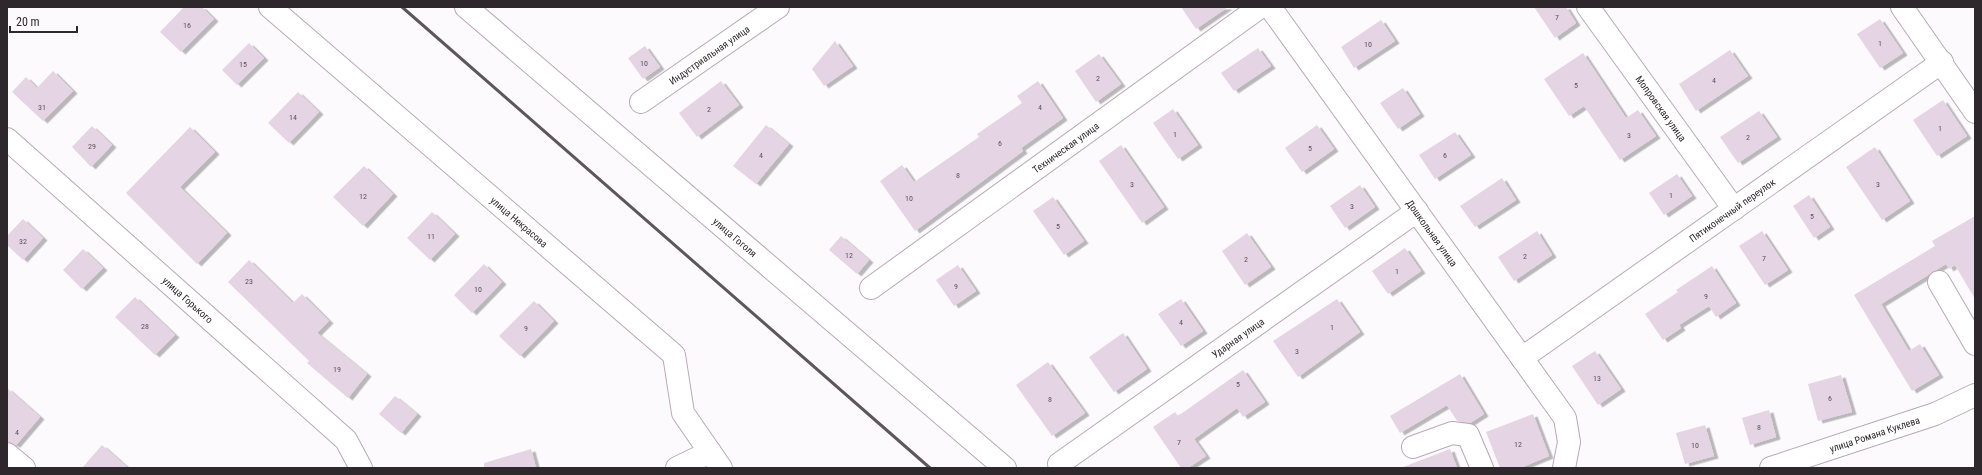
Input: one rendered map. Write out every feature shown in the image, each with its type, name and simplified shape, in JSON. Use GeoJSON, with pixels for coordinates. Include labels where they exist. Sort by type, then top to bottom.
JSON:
{"type":"FeatureCollection","features":[{"type":"Feature","properties":{"kind":"street","name":"улица Некрасова"},"geometry":{"type":"LineString","coordinates":[[270,7],[674,355],[683,413],[716,460]]}},
{"type":"Feature","properties":{"kind":"street","name":"улица Гоголя"},"geometry":{"type":"LineString","coordinates":[[466,7],[1005,468]]}},
{"type":"Feature","properties":{"kind":"street","name":"Индустриальная улица"},"geometry":{"type":"LineString","coordinates":[[641,102],[778,7]]}},
{"type":"Feature","properties":{"kind":"street","name":"Техническая улица"},"geometry":{"type":"LineString","coordinates":[[871,288],[1260,7]]}},
{"type":"Feature","properties":{"kind":"street","name":"Дошкольная улица"},"geometry":{"type":"LineString","coordinates":[[1270,7],[1565,418],[1569,442],[1564,468]]}},
{"type":"Feature","properties":{"kind":"street","name":"Мопровская улица"},"geometry":{"type":"LineString","coordinates":[[1588,7],[1734,209]]}},
{"type":"Feature","properties":{"kind":"street"},"geometry":{"type":"LineString","coordinates":[[1902,7],[1942,62],[1975,112]]}},
{"type":"Feature","properties":{"kind":"street","name":"Пятиконечный переулок"},"geometry":{"type":"LineString","coordinates":[[1522,358],[1942,62]]}},
{"type":"Feature","properties":{"kind":"street","name":"улица Горького"},"geometry":{"type":"LineString","coordinates":[[7,139],[346,440],[361,468]]}},
{"type":"Feature","properties":{"kind":"street","name":"Ударная улица"},"geometry":{"type":"LineString","coordinates":[[1059,464],[1416,211]]}},
{"type":"Feature","properties":{"kind":"street"},"geometry":{"type":"LineString","coordinates":[[1939,282],[1975,344]]}},
{"type":"Feature","properties":{"kind":"street","name":"улица Романа Куклева"},"geometry":{"type":"LineString","coordinates":[[1771,468],[1935,414],[1975,395]]}},
{"type":"Feature","properties":{"kind":"street"},"geometry":{"type":"LineString","coordinates":[[1413,447],[1452,433],[1468,435],[1482,468]]}},
{"type":"Feature","properties":{"kind":"street"},"geometry":{"type":"LineString","coordinates":[[7,454],[24,468]]}},
{"type":"Feature","properties":{"kind":"street"},"geometry":{"type":"LineString","coordinates":[[677,468],[716,460]]}},
{"type":"Feature","properties":{"kind":"building"},"geometry":{"type":"Polygon","coordinates":[[[184,7],[202,7],[214,19],[181,52],[160,32],[184,7]]]}},
{"type":"Feature","properties":{"kind":"building"},"geometry":{"type":"Polygon","coordinates":[[[1181,7],[1228,7],[1196,29],[1181,7]]]}},
{"type":"Feature","properties":{"kind":"building"},"geometry":{"type":"Polygon","coordinates":[[[1534,7],[1566,7],[1576,23],[1555,38],[1534,7]]]}},
{"type":"Feature","properties":{"kind":"building"},"geometry":{"type":"Polygon","coordinates":[[[1880,19],[1903,53],[1880,68],[1857,34],[1880,19]]]}},
{"type":"Feature","properties":{"kind":"building"},"geometry":{"type":"Polygon","coordinates":[[[1381,20],[1395,41],[1354,68],[1341,47],[1381,20]]]}},
{"type":"Feature","properties":{"kind":"building"},"geometry":{"type":"Polygon","coordinates":[[[835,41],[853,66],[824,86],[812,69],[835,41]]]}},
{"type":"Feature","properties":{"kind":"building"},"geometry":{"type":"Polygon","coordinates":[[[249,43],[264,58],[237,85],[222,70],[249,43]]]}},
{"type":"Feature","properties":{"kind":"building"},"geometry":{"type":"Polygon","coordinates":[[[645,46],[660,67],[643,79],[628,58],[645,46]]]}},
{"type":"Feature","properties":{"kind":"building"},"geometry":{"type":"Polygon","coordinates":[[[1258,48],[1271,66],[1234,91],[1221,73],[1258,48]]]}},
{"type":"Feature","properties":{"kind":"building"},"geometry":{"type":"Polygon","coordinates":[[[1730,50],[1748,76],[1696,111],[1679,84],[1730,50]]]}},
{"type":"Feature","properties":{"kind":"building"},"geometry":{"type":"Polygon","coordinates":[[[1583,53],[1626,118],[1638,110],[1656,136],[1620,160],[1584,106],[1569,116],[1544,79],[1583,53]]]}},
{"type":"Feature","properties":{"kind":"building"},"geometry":{"type":"Polygon","coordinates":[[[1099,54],[1121,84],[1096,102],[1075,71],[1099,54]]]}},
{"type":"Feature","properties":{"kind":"building"},"geometry":{"type":"Polygon","coordinates":[[[53,71],[73,91],[43,121],[12,92],[26,77],[37,88],[53,71]]]}},
{"type":"Feature","properties":{"kind":"building"},"geometry":{"type":"Polygon","coordinates":[[[721,81],[739,105],[697,137],[679,113],[721,81]]]}},
{"type":"Feature","properties":{"kind":"building"},"geometry":{"type":"Polygon","coordinates":[[[1038,81],[1063,118],[1021,148],[1023,151],[915,231],[880,181],[902,165],[914,182],[979,137],[977,134],[1022,103],[1017,96],[1038,81]]]}},
{"type":"Feature","properties":{"kind":"building"},"geometry":{"type":"Polygon","coordinates":[[[1403,88],[1420,114],[1398,129],[1380,103],[1403,88]]]}},
{"type":"Feature","properties":{"kind":"building"},"geometry":{"type":"Polygon","coordinates":[[[298,92],[319,112],[289,143],[268,123],[298,92]]]}},
{"type":"Feature","properties":{"kind":"building"},"geometry":{"type":"Polygon","coordinates":[[[1943,100],[1967,136],[1937,156],[1913,120],[1943,100]]]}},
{"type":"Feature","properties":{"kind":"building"},"geometry":{"type":"Polygon","coordinates":[[[1173,109],[1198,145],[1178,159],[1153,123],[1173,109]]]}},
{"type":"Feature","properties":{"kind":"building"},"geometry":{"type":"Polygon","coordinates":[[[1759,111],[1777,137],[1738,163],[1720,137],[1759,111]]]}},
{"type":"Feature","properties":{"kind":"building"},"geometry":{"type":"Polygon","coordinates":[[[766,125],[789,144],[756,184],[733,166],[766,125]]]}},
{"type":"Feature","properties":{"kind":"building"},"geometry":{"type":"Polygon","coordinates":[[[1317,125],[1334,149],[1302,172],[1285,148],[1317,125]]]}},
{"type":"Feature","properties":{"kind":"building"},"geometry":{"type":"Polygon","coordinates":[[[92,126],[112,145],[91,167],[72,147],[92,126]]]}},
{"type":"Feature","properties":{"kind":"building"},"geometry":{"type":"Polygon","coordinates":[[[190,127],[215,152],[180,187],[227,233],[197,264],[126,193],[190,127]]]}},
{"type":"Feature","properties":{"kind":"building"},"geometry":{"type":"Polygon","coordinates":[[[1455,132],[1471,155],[1435,179],[1419,155],[1455,132]]]}},
{"type":"Feature","properties":{"kind":"building"},"geometry":{"type":"Polygon","coordinates":[[[1121,145],[1164,207],[1142,223],[1099,161],[1121,145]]]}},
{"type":"Feature","properties":{"kind":"building"},"geometry":{"type":"Polygon","coordinates":[[[1875,147],[1910,201],[1882,220],[1846,167],[1875,147]]]}},
{"type":"Feature","properties":{"kind":"building"},"geometry":{"type":"Polygon","coordinates":[[[364,166],[393,194],[363,226],[333,197],[364,166]]]}},
{"type":"Feature","properties":{"kind":"building"},"geometry":{"type":"Polygon","coordinates":[[[1677,174],[1692,196],[1664,215],[1649,193],[1677,174]]]}},
{"type":"Feature","properties":{"kind":"building"},"geometry":{"type":"Polygon","coordinates":[[[1502,178],[1516,200],[1475,227],[1460,206],[1502,178]]]}},
{"type":"Feature","properties":{"kind":"building"},"geometry":{"type":"Polygon","coordinates":[[[1360,185],[1375,207],[1345,228],[1330,206],[1360,185]]]}},
{"type":"Feature","properties":{"kind":"building"},"geometry":{"type":"Polygon","coordinates":[[[1809,195],[1830,227],[1814,238],[1793,206],[1809,195]]]}},
{"type":"Feature","properties":{"kind":"building"},"geometry":{"type":"Polygon","coordinates":[[[1053,197],[1084,241],[1064,255],[1033,211],[1053,197]]]}},
{"type":"Feature","properties":{"kind":"building"},"geometry":{"type":"Polygon","coordinates":[[[432,212],[455,234],[430,260],[407,238],[432,212]]]}},
{"type":"Feature","properties":{"kind":"building"},"geometry":{"type":"Polygon","coordinates":[[[1975,216],[1975,299],[1955,265],[1949,269],[1946,264],[1881,304],[1909,351],[1920,344],[1939,375],[1912,391],[1854,295],[1935,246],[1932,241],[1975,216]]]}},
{"type":"Feature","properties":{"kind":"building"},"geometry":{"type":"Polygon","coordinates":[[[23,219],[43,238],[23,260],[7,245],[7,236],[23,219]]]}},
{"type":"Feature","properties":{"kind":"building"},"geometry":{"type":"Polygon","coordinates":[[[1537,231],[1552,255],[1514,281],[1498,257],[1537,231]]]}},
{"type":"Feature","properties":{"kind":"building"},"geometry":{"type":"Polygon","coordinates":[[[1762,231],[1788,270],[1765,285],[1739,246],[1762,231]]]}},
{"type":"Feature","properties":{"kind":"building"},"geometry":{"type":"Polygon","coordinates":[[[1247,233],[1271,267],[1245,285],[1222,251],[1247,233]]]}},
{"type":"Feature","properties":{"kind":"building"},"geometry":{"type":"Polygon","coordinates":[[[841,236],[869,260],[857,274],[829,250],[841,236]]]}},
{"type":"Feature","properties":{"kind":"building"},"geometry":{"type":"Polygon","coordinates":[[[1405,248],[1421,271],[1388,294],[1372,271],[1405,248]]]}},
{"type":"Feature","properties":{"kind":"building"},"geometry":{"type":"Polygon","coordinates":[[[83,249],[103,268],[82,289],[63,270],[83,249]]]}},
{"type":"Feature","properties":{"kind":"building"},"geometry":{"type":"Polygon","coordinates":[[[249,260],[293,303],[302,294],[329,321],[317,333],[367,374],[348,398],[307,363],[309,361],[228,282],[249,260]]]}},
{"type":"Feature","properties":{"kind":"building"},"geometry":{"type":"Polygon","coordinates":[[[484,264],[502,282],[472,313],[454,295],[484,264]]]}},
{"type":"Feature","properties":{"kind":"building"},"geometry":{"type":"Polygon","coordinates":[[[958,265],[976,291],[954,306],[936,280],[958,265]]]}},
{"type":"Feature","properties":{"kind":"building"},"geometry":{"type":"Polygon","coordinates":[[[1712,266],[1736,303],[1716,317],[1709,306],[1679,325],[1681,328],[1663,340],[1645,314],[1678,292],[1676,290],[1712,266]]]}},
{"type":"Feature","properties":{"kind":"building"},"geometry":{"type":"Polygon","coordinates":[[[135,297],[175,335],[155,355],[115,317],[135,297]]]}},
{"type":"Feature","properties":{"kind":"building"},"geometry":{"type":"Polygon","coordinates":[[[1181,299],[1203,331],[1181,346],[1158,314],[1181,299]]]}},
{"type":"Feature","properties":{"kind":"building"},"geometry":{"type":"Polygon","coordinates":[[[1337,299],[1360,332],[1298,377],[1273,341],[1337,299]]]}},
{"type":"Feature","properties":{"kind":"building"},"geometry":{"type":"Polygon","coordinates":[[[534,301],[554,321],[520,356],[499,336],[534,301]]]}},
{"type":"Feature","properties":{"kind":"building"},"geometry":{"type":"Polygon","coordinates":[[[1123,333],[1147,369],[1114,392],[1089,357],[1123,333]]]}},
{"type":"Feature","properties":{"kind":"building"},"geometry":{"type":"Polygon","coordinates":[[[1595,351],[1621,389],[1598,405],[1572,366],[1595,351]]]}},
{"type":"Feature","properties":{"kind":"building"},"geometry":{"type":"Polygon","coordinates":[[[1048,362],[1085,413],[1052,436],[1016,385],[1048,362]]]}},
{"type":"Feature","properties":{"kind":"building"},"geometry":{"type":"Polygon","coordinates":[[[1243,370],[1265,402],[1243,417],[1237,408],[1194,439],[1206,456],[1188,468],[1181,468],[1153,427],[1175,412],[1178,416],[1243,370]]]}},
{"type":"Feature","properties":{"kind":"building"},"geometry":{"type":"Polygon","coordinates":[[[1460,374],[1484,414],[1470,423],[1457,421],[1447,405],[1400,433],[1390,416],[1460,374]]]}},
{"type":"Feature","properties":{"kind":"building"},"geometry":{"type":"Polygon","coordinates":[[[1841,375],[1852,412],[1818,421],[1808,384],[1841,375]]]}},
{"type":"Feature","properties":{"kind":"building"},"geometry":{"type":"Polygon","coordinates":[[[7,388],[40,417],[16,445],[7,442],[7,388]]]}},
{"type":"Feature","properties":{"kind":"building"},"geometry":{"type":"Polygon","coordinates":[[[395,396],[417,414],[401,433],[379,414],[395,396]]]}},
{"type":"Feature","properties":{"kind":"building"},"geometry":{"type":"Polygon","coordinates":[[[1769,410],[1776,437],[1750,445],[1742,418],[1769,410]]]}},
{"type":"Feature","properties":{"kind":"building"},"geometry":{"type":"Polygon","coordinates":[[[1533,414],[1549,456],[1520,468],[1500,468],[1486,432],[1533,414]]]}},
{"type":"Feature","properties":{"kind":"building"},"geometry":{"type":"Polygon","coordinates":[[[1705,425],[1714,456],[1685,464],[1676,433],[1705,425]]]}},
{"type":"Feature","properties":{"kind":"building"},"geometry":{"type":"Polygon","coordinates":[[[102,445],[128,468],[82,468],[102,445]]]}},
{"type":"Feature","properties":{"kind":"building"},"geometry":{"type":"Polygon","coordinates":[[[531,449],[536,468],[484,468],[484,463],[531,449]]]}},
{"type":"Feature","properties":{"kind":"building"},"geometry":{"type":"Polygon","coordinates":[[[1450,449],[1457,468],[1403,467],[1450,449]]]}},
{"type":"Feature","properties":{"kind":"railway"},"geometry":{"type":"LineString","coordinates":[[402,7],[930,468]]}}]}
